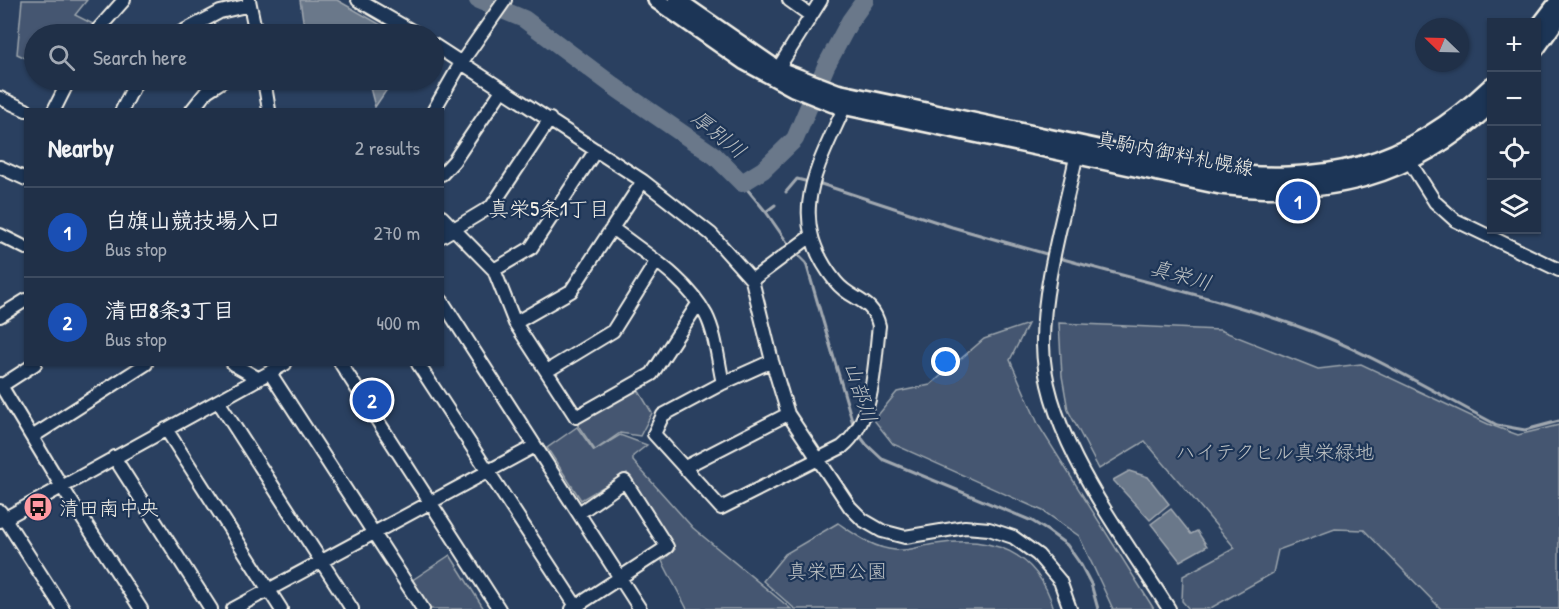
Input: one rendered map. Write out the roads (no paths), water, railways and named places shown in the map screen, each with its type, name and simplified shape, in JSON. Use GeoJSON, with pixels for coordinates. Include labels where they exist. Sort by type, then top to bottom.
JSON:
{"type":"FeatureCollection","features":[{"type":"Feature","properties":{"kind":"main road"},"geometry":{"type":"LineString","coordinates":[[656,0],[745,62],[775,73]]}},
{"type":"Feature","properties":{"kind":"main road"},"geometry":{"type":"LineString","coordinates":[[677,0],[775,73]]}},
{"type":"Feature","properties":{"kind":"main road"},"geometry":{"type":"LineString","coordinates":[[1541,23],[1559,0]]}},
{"type":"Feature","properties":{"kind":"main road"},"geometry":{"type":"LineString","coordinates":[[1541,42],[1559,17]]}},
{"type":"Feature","properties":{"kind":"main road","name":"真駒内御料札幌線"},"geometry":{"type":"LineString","coordinates":[[775,73],[841,100],[1078,150],[1220,186],[1265,192],[1315,189],[1352,183],[1470,124],[1487,108]]}},
{"type":"Feature","properties":{"kind":"main road","name":"真駒内御料札幌線"},"geometry":{"type":"LineString","coordinates":[[1406,157],[1487,88]]}},
{"type":"Feature","properties":{"kind":"street"},"geometry":{"type":"LineString","coordinates":[[103,24],[124,0]]}},
{"type":"Feature","properties":{"kind":"street"},"geometry":{"type":"LineString","coordinates":[[358,0],[400,24]]}},
{"type":"Feature","properties":{"kind":"street"},"geometry":{"type":"LineString","coordinates":[[435,108],[461,63],[505,0]]}},
{"type":"Feature","properties":{"kind":"street"},"geometry":{"type":"LineString","coordinates":[[789,0],[810,15]]}},
{"type":"Feature","properties":{"kind":"street"},"geometry":{"type":"LineString","coordinates":[[775,73],[821,0]]}},
{"type":"Feature","properties":{"kind":"street"},"geometry":{"type":"LineString","coordinates":[[197,24],[220,12],[250,2],[254,24]]}},
{"type":"Feature","properties":{"kind":"street"},"geometry":{"type":"LineString","coordinates":[[444,52],[643,181],[711,234],[752,280],[772,361],[789,414],[850,507],[863,520],[882,531],[905,537],[965,527],[989,529],[1013,537],[1038,555],[1060,581],[1070,609]]}},
{"type":"Feature","properties":{"kind":"street"},"geometry":{"type":"LineString","coordinates":[[55,108],[64,90]]}},
{"type":"Feature","properties":{"kind":"street"},"geometry":{"type":"LineString","coordinates":[[123,108],[133,90]]}},
{"type":"Feature","properties":{"kind":"street"},"geometry":{"type":"LineString","coordinates":[[194,108],[209,90]]}},
{"type":"Feature","properties":{"kind":"street"},"geometry":{"type":"LineString","coordinates":[[266,90],[269,108]]}},
{"type":"Feature","properties":{"kind":"street"},"geometry":{"type":"LineString","coordinates":[[444,172],[454,161],[502,90]]}},
{"type":"Feature","properties":{"kind":"street"},"geometry":{"type":"LineString","coordinates":[[0,98],[24,109]]}},
{"type":"Feature","properties":{"kind":"street"},"geometry":{"type":"LineString","coordinates":[[772,361],[723,383],[663,415],[654,434],[721,508],[852,440],[868,403],[879,326],[877,314],[870,306],[836,282],[808,238],[810,194],[815,169],[841,100]]}},
{"type":"Feature","properties":{"kind":"street"},"geometry":{"type":"LineString","coordinates":[[444,235],[492,206],[550,120]]}},
{"type":"Feature","properties":{"kind":"street"},"geometry":{"type":"LineString","coordinates":[[495,270],[531,248],[596,150]]}},
{"type":"Feature","properties":{"kind":"street"},"geometry":{"type":"LineString","coordinates":[[1078,150],[1044,314],[1045,375],[1051,400],[1077,461],[1169,609]]}},
{"type":"Feature","properties":{"kind":"street"},"geometry":{"type":"LineString","coordinates":[[1406,157],[1435,202],[1455,220],[1559,270]]}},
{"type":"Feature","properties":{"kind":"street"},"geometry":{"type":"LineString","coordinates":[[0,167],[24,178]]}},
{"type":"Feature","properties":{"kind":"street"},"geometry":{"type":"LineString","coordinates":[[515,323],[571,291],[643,181]]}},
{"type":"Feature","properties":{"kind":"street"},"geometry":{"type":"LineString","coordinates":[[444,219],[495,270],[515,323],[576,417],[652,374],[698,304]]}},
{"type":"Feature","properties":{"kind":"street"},"geometry":{"type":"LineString","coordinates":[[612,228],[678,278],[698,304],[707,317],[723,383]]}},
{"type":"Feature","properties":{"kind":"street"},"geometry":{"type":"LineString","coordinates":[[0,235],[24,247]]}},
{"type":"Feature","properties":{"kind":"street"},"geometry":{"type":"LineString","coordinates":[[752,280],[808,238]]}},
{"type":"Feature","properties":{"kind":"street"},"geometry":{"type":"LineString","coordinates":[[0,250],[12,241]]}},
{"type":"Feature","properties":{"kind":"street"},"geometry":{"type":"LineString","coordinates":[[547,371],[613,331],[656,262]]}},
{"type":"Feature","properties":{"kind":"street"},"geometry":{"type":"LineString","coordinates":[[0,316],[24,301]]}},
{"type":"Feature","properties":{"kind":"street"},"geometry":{"type":"LineString","coordinates":[[444,304],[640,609]]}},
{"type":"Feature","properties":{"kind":"street"},"geometry":{"type":"LineString","coordinates":[[32,366],[1,385],[62,487],[141,609]]}},
{"type":"Feature","properties":{"kind":"street"},"geometry":{"type":"LineString","coordinates":[[32,436],[143,366]]}},
{"type":"Feature","properties":{"kind":"street"},"geometry":{"type":"LineString","coordinates":[[238,366],[264,376],[373,532],[423,609]]}},
{"type":"Feature","properties":{"kind":"street"},"geometry":{"type":"LineString","coordinates":[[63,609],[2,517],[62,487],[282,366]]}},
{"type":"Feature","properties":{"kind":"street"},"geometry":{"type":"LineString","coordinates":[[341,366],[500,609]]}},
{"type":"Feature","properties":{"kind":"street"},"geometry":{"type":"LineString","coordinates":[[419,366],[576,608],[667,548],[625,481],[579,513]]}},
{"type":"Feature","properties":{"kind":"street"},"geometry":{"type":"LineString","coordinates":[[218,401],[352,609]]}},
{"type":"Feature","properties":{"kind":"street"},"geometry":{"type":"LineString","coordinates":[[684,467],[789,414]]}},
{"type":"Feature","properties":{"kind":"street"},"geometry":{"type":"LineString","coordinates":[[166,429],[281,609]]}},
{"type":"Feature","properties":{"kind":"street"},"geometry":{"type":"LineString","coordinates":[[233,609],[535,446]]}},
{"type":"Feature","properties":{"kind":"street"},"geometry":{"type":"LineString","coordinates":[[114,457],[211,609]]}},
{"type":"Feature","properties":{"kind":"waterway","name":"厚別川"},"geometry":{"type":"LineString","coordinates":[[478,0],[524,19],[619,90],[715,156],[742,183],[763,170],[795,139],[826,66],[850,21],[865,0]]}},
{"type":"Feature","properties":{"kind":"waterway","name":"真栄川"},"geometry":{"type":"LineString","coordinates":[[786,192],[797,179],[809,182]]}},
{"type":"Feature","properties":{"kind":"waterway","name":"山部川"},"geometry":{"type":"LineString","coordinates":[[742,183],[791,248]]}},
{"type":"Feature","properties":{"kind":"waterway","name":"真栄川"},"geometry":{"type":"LineString","coordinates":[[818,183],[952,227],[1050,255]]}},
{"type":"Feature","properties":{"kind":"waterway","name":"真栄川"},"geometry":{"type":"LineString","coordinates":[[767,211],[775,205]]}},
{"type":"Feature","properties":{"kind":"waterway","name":"山部川"},"geometry":{"type":"LineString","coordinates":[[796,253],[806,263],[854,427]]}},
{"type":"Feature","properties":{"kind":"waterway","name":"真栄川"},"geometry":{"type":"LineString","coordinates":[[1056,257],[1297,326],[1373,359],[1497,425],[1525,430],[1559,421]]}},
{"type":"Feature","properties":{"kind":"waterway","name":"山部川"},"geometry":{"type":"LineString","coordinates":[[857,432],[882,459],[1032,521],[1048,531],[1067,545],[1081,565],[1091,584],[1098,609]]}},
{"type":"Feature","properties":{"kind":"place","name":"白旗山競技場入口"},"geometry":{"type":"Point","coordinates":[1298,201]}},
{"type":"Feature","properties":{"kind":"place","name":"清田8条3丁目"},"geometry":{"type":"Point","coordinates":[372,400]}},
{"type":"Feature","properties":{"kind":"place","name":"清田南中央"},"geometry":{"type":"Point","coordinates":[38,507]}},
{"type":"Feature","properties":{"kind":"district","name":"真栄5条1丁目"},"geometry":{"type":"Point","coordinates":[549,208]}},
{"type":"Feature","properties":{"kind":"park label","name":"ハイテクヒル真栄緑地"},"geometry":{"type":"Point","coordinates":[1275,451]}},
{"type":"Feature","properties":{"kind":"park label","name":"真栄西公園"},"geometry":{"type":"Point","coordinates":[837,570]}}]}
